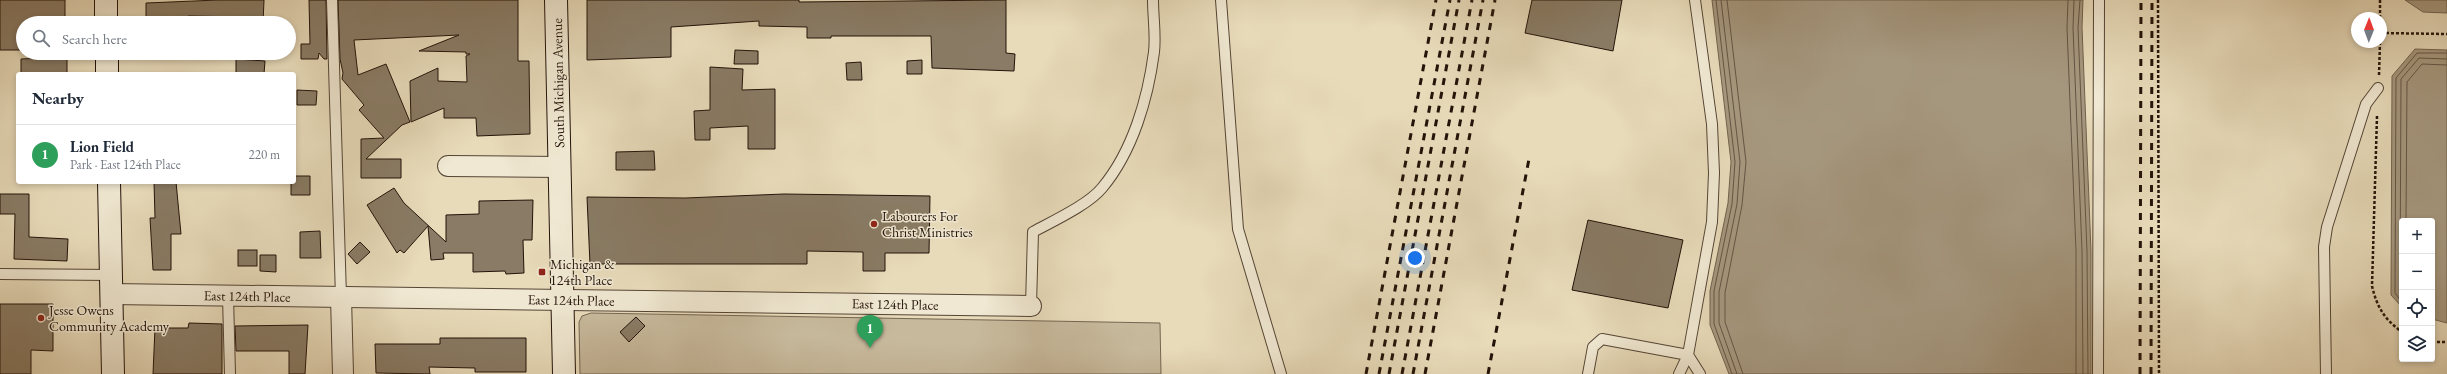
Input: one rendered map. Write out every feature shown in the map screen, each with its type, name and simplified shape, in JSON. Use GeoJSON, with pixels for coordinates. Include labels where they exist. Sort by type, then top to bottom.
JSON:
{"type":"FeatureCollection","features":[{"type":"Feature","properties":{"kind":"main road"},"geometry":{"type":"LineString","coordinates":[[106,0],[106,16]]}},
{"type":"Feature","properties":{"kind":"main road","name":"South Michigan Avenue"},"geometry":{"type":"LineString","coordinates":[[556,0],[564,374]]}},
{"type":"Feature","properties":{"kind":"main road"},"geometry":{"type":"LineString","coordinates":[[106,60],[107,72]]}},
{"type":"Feature","properties":{"kind":"main road"},"geometry":{"type":"LineString","coordinates":[[109,184],[112,374]]}},
{"type":"Feature","properties":{"kind":"street","name":"South Michigan Avenue"},"geometry":{"type":"LineString","coordinates":[[448,166],[560,167]]}},
{"type":"Feature","properties":{"kind":"street","name":"East 124th Place"},"geometry":{"type":"LineString","coordinates":[[111,285],[228,296],[1031,306]]}},
{"type":"Feature","properties":{"kind":"street"},"geometry":{"type":"LineString","coordinates":[[341,297],[343,374]]}},
{"type":"Feature","properties":{"kind":"lane"},"geometry":{"type":"LineString","coordinates":[[332,0],[341,297]]}},
{"type":"Feature","properties":{"kind":"lane"},"geometry":{"type":"LineString","coordinates":[[1031,306],[1033,232],[1068,213],[1102,188],[1120,160],[1143,108],[1154,51],[1153,0]]}},
{"type":"Feature","properties":{"kind":"lane"},"geometry":{"type":"LineString","coordinates":[[1221,0],[1238,229],[1281,374]]}},
{"type":"Feature","properties":{"kind":"lane"},"geometry":{"type":"LineString","coordinates":[[1679,374],[1688,355],[1712,222],[1714,173],[1712,124],[1695,0]]}},
{"type":"Feature","properties":{"kind":"lane"},"geometry":{"type":"LineString","coordinates":[[2098,374],[2099,0]]}},
{"type":"Feature","properties":{"kind":"lane"},"geometry":{"type":"LineString","coordinates":[[2326,374],[2324,247],[2327,227],[2366,104],[2378,88]]}},
{"type":"Feature","properties":{"kind":"lane"},"geometry":{"type":"LineString","coordinates":[[0,274],[111,285]]}},
{"type":"Feature","properties":{"kind":"lane"},"geometry":{"type":"LineString","coordinates":[[228,296],[230,374]]}},
{"type":"Feature","properties":{"kind":"lane"},"geometry":{"type":"LineString","coordinates":[[1588,374],[1593,347],[1602,339],[1688,355],[1700,374]]}},
{"type":"Feature","properties":{"kind":"path"},"geometry":{"type":"LineString","coordinates":[[2158,0],[2159,374]]}},
{"type":"Feature","properties":{"kind":"path"},"geometry":{"type":"LineString","coordinates":[[2380,0],[2380,12]]}},
{"type":"Feature","properties":{"kind":"path"},"geometry":{"type":"LineString","coordinates":[[2387,33],[2447,34]]}},
{"type":"Feature","properties":{"kind":"path"},"geometry":{"type":"LineString","coordinates":[[2380,48],[2372,286],[2376,304],[2383,316],[2399,329]]}},
{"type":"Feature","properties":{"kind":"path"},"geometry":{"type":"LineString","coordinates":[[2435,342],[2447,342]]}},
{"type":"Feature","properties":{"kind":"shaded area"},"geometry":{"type":"Polygon","coordinates":[[[591,313],[1160,323],[1161,374],[580,374],[579,322],[582,316],[591,313]]]}},
{"type":"Feature","properties":{"kind":"water"},"geometry":{"type":"Polygon","coordinates":[[[1712,0],[2083,0],[2082,27],[2091,251],[2091,374],[1729,374],[1710,325],[1710,291],[1728,203],[1731,162],[1712,0]]]}},
{"type":"Feature","properties":{"kind":"water"},"geometry":{"type":"Polygon","coordinates":[[[2405,0],[2447,0],[2447,13],[2423,12],[2405,0]]]}},
{"type":"Feature","properties":{"kind":"water"},"geometry":{"type":"Polygon","coordinates":[[[2415,49],[2447,50],[2447,323],[2435,320],[2435,218],[2399,218],[2399,304],[2391,295],[2392,76],[2415,49]]]}},
{"type":"Feature","properties":{"kind":"building"},"geometry":{"type":"Polygon","coordinates":[[[0,0],[65,0],[65,16],[16,16],[16,50],[0,50],[0,0]]]}},
{"type":"Feature","properties":{"kind":"building"},"geometry":{"type":"Polygon","coordinates":[[[264,0],[263,16],[146,16],[146,3],[264,0]]]}},
{"type":"Feature","properties":{"kind":"building"},"geometry":{"type":"Polygon","coordinates":[[[309,0],[326,0],[327,59],[324,59],[319,53],[318,59],[301,59],[301,44],[310,44],[309,0]]]}},
{"type":"Feature","properties":{"kind":"building"},"geometry":{"type":"Polygon","coordinates":[[[338,0],[518,0],[518,61],[529,61],[530,134],[477,136],[476,118],[444,118],[444,108],[411,122],[410,81],[438,68],[438,81],[467,82],[466,56],[470,54],[466,54],[466,52],[419,51],[459,35],[354,40],[358,75],[386,64],[410,122],[402,125],[366,159],[401,159],[401,178],[361,178],[361,139],[384,138],[359,110],[364,105],[342,79],[343,73],[340,59],[338,0]]]}},
{"type":"Feature","properties":{"kind":"building"},"geometry":{"type":"Polygon","coordinates":[[[587,0],[799,0],[799,2],[1006,0],[1006,53],[1015,54],[1014,71],[932,68],[931,36],[831,36],[831,38],[807,38],[807,27],[759,26],[759,21],[671,27],[671,57],[587,60],[587,0]]]}},
{"type":"Feature","properties":{"kind":"building"},"geometry":{"type":"Polygon","coordinates":[[[1532,0],[1622,0],[1613,51],[1525,33],[1532,0]]]}},
{"type":"Feature","properties":{"kind":"building"},"geometry":{"type":"Polygon","coordinates":[[[735,50],[758,51],[758,64],[734,64],[735,50]]]}},
{"type":"Feature","properties":{"kind":"building"},"geometry":{"type":"Polygon","coordinates":[[[21,60],[67,60],[67,72],[21,72],[21,60]]]}},
{"type":"Feature","properties":{"kind":"building"},"geometry":{"type":"Polygon","coordinates":[[[236,60],[265,61],[264,72],[236,72],[236,60]]]}},
{"type":"Feature","properties":{"kind":"building"},"geometry":{"type":"Polygon","coordinates":[[[922,60],[922,74],[907,74],[907,61],[922,60]]]}},
{"type":"Feature","properties":{"kind":"building"},"geometry":{"type":"Polygon","coordinates":[[[861,62],[862,80],[847,80],[846,63],[861,62]]]}},
{"type":"Feature","properties":{"kind":"building"},"geometry":{"type":"Polygon","coordinates":[[[710,67],[743,69],[742,90],[775,89],[775,149],[748,149],[748,126],[710,128],[710,140],[695,140],[694,111],[710,110],[710,67]]]}},
{"type":"Feature","properties":{"kind":"building"},"geometry":{"type":"Polygon","coordinates":[[[297,90],[317,91],[316,105],[297,105],[297,90]]]}},
{"type":"Feature","properties":{"kind":"building"},"geometry":{"type":"Polygon","coordinates":[[[654,151],[655,170],[616,170],[616,152],[654,151]]]}},
{"type":"Feature","properties":{"kind":"building"},"geometry":{"type":"Polygon","coordinates":[[[296,176],[310,176],[310,195],[291,195],[291,184],[296,184],[296,176]]]}},
{"type":"Feature","properties":{"kind":"building"},"geometry":{"type":"Polygon","coordinates":[[[154,184],[176,184],[181,234],[171,234],[171,270],[153,270],[150,218],[155,218],[154,184]]]}},
{"type":"Feature","properties":{"kind":"building"},"geometry":{"type":"Polygon","coordinates":[[[394,188],[404,203],[446,242],[446,215],[479,214],[479,201],[533,200],[532,240],[523,240],[524,273],[506,274],[505,271],[473,272],[473,253],[443,253],[444,259],[431,260],[428,226],[404,253],[400,250],[397,253],[367,205],[394,188]]]}},
{"type":"Feature","properties":{"kind":"building"},"geometry":{"type":"Polygon","coordinates":[[[0,194],[29,194],[29,237],[68,239],[67,261],[14,259],[15,214],[0,214],[0,194]]]}},
{"type":"Feature","properties":{"kind":"building"},"geometry":{"type":"Polygon","coordinates":[[[784,194],[930,196],[929,253],[885,253],[885,271],[863,271],[863,252],[807,251],[807,264],[590,264],[587,197],[685,198],[784,194]]]}},
{"type":"Feature","properties":{"kind":"building"},"geometry":{"type":"Polygon","coordinates":[[[1588,220],[1683,240],[1668,308],[1572,290],[1588,220]]]}},
{"type":"Feature","properties":{"kind":"building"},"geometry":{"type":"Polygon","coordinates":[[[320,231],[321,258],[300,258],[300,232],[320,231]]]}},
{"type":"Feature","properties":{"kind":"building"},"geometry":{"type":"Polygon","coordinates":[[[360,242],[370,252],[357,264],[348,254],[360,242]]]}},
{"type":"Feature","properties":{"kind":"building"},"geometry":{"type":"Polygon","coordinates":[[[238,250],[257,250],[257,266],[238,266],[238,250]]]}},
{"type":"Feature","properties":{"kind":"building"},"geometry":{"type":"Polygon","coordinates":[[[260,255],[276,255],[276,272],[260,271],[260,255]]]}},
{"type":"Feature","properties":{"kind":"building"},"geometry":{"type":"Polygon","coordinates":[[[0,304],[53,304],[53,351],[31,350],[31,374],[0,374],[0,304]]]}},
{"type":"Feature","properties":{"kind":"building"},"geometry":{"type":"Polygon","coordinates":[[[636,317],[645,326],[629,342],[620,332],[636,317]]]}},
{"type":"Feature","properties":{"kind":"building"},"geometry":{"type":"Polygon","coordinates":[[[189,323],[222,324],[222,374],[153,374],[155,328],[188,328],[189,323]]]}},
{"type":"Feature","properties":{"kind":"building"},"geometry":{"type":"Polygon","coordinates":[[[308,325],[305,374],[289,374],[289,351],[236,351],[235,326],[308,325]]]}},
{"type":"Feature","properties":{"kind":"building"},"geometry":{"type":"Polygon","coordinates":[[[440,338],[526,338],[526,372],[475,372],[475,368],[429,367],[430,374],[376,373],[375,344],[440,344],[440,338]]]}},
{"type":"Feature","properties":{"kind":"railway"},"geometry":{"type":"LineString","coordinates":[[1366,374],[1436,0]]}},
{"type":"Feature","properties":{"kind":"railway"},"geometry":{"type":"LineString","coordinates":[[1379,374],[1450,0]]}},
{"type":"Feature","properties":{"kind":"railway"},"geometry":{"type":"LineString","coordinates":[[1389,374],[1459,0]]}},
{"type":"Feature","properties":{"kind":"railway"},"geometry":{"type":"LineString","coordinates":[[1402,374],[1472,0]]}},
{"type":"Feature","properties":{"kind":"railway"},"geometry":{"type":"LineString","coordinates":[[1413,374],[1483,0]]}},
{"type":"Feature","properties":{"kind":"railway"},"geometry":{"type":"LineString","coordinates":[[1425,374],[1495,0]]}},
{"type":"Feature","properties":{"kind":"railway"},"geometry":{"type":"LineString","coordinates":[[2140,374],[2141,0]]}},
{"type":"Feature","properties":{"kind":"railway"},"geometry":{"type":"LineString","coordinates":[[2151,374],[2152,0]]}},
{"type":"Feature","properties":{"kind":"railway"},"geometry":{"type":"LineString","coordinates":[[1488,374],[1529,159]]}},
{"type":"Feature","properties":{"kind":"place","name":"Labourers For Christ Ministries"},"geometry":{"type":"Point","coordinates":[874,224]}},
{"type":"Feature","properties":{"kind":"place","name":"Michigan & 124th Place"},"geometry":{"type":"Point","coordinates":[542,272]}},
{"type":"Feature","properties":{"kind":"place","name":"Jesse Owens Community Academy"},"geometry":{"type":"Point","coordinates":[41,318]}},
{"type":"Feature","properties":{"kind":"place","name":"Lion Field"},"geometry":{"type":"Point","coordinates":[870,348]}}]}
